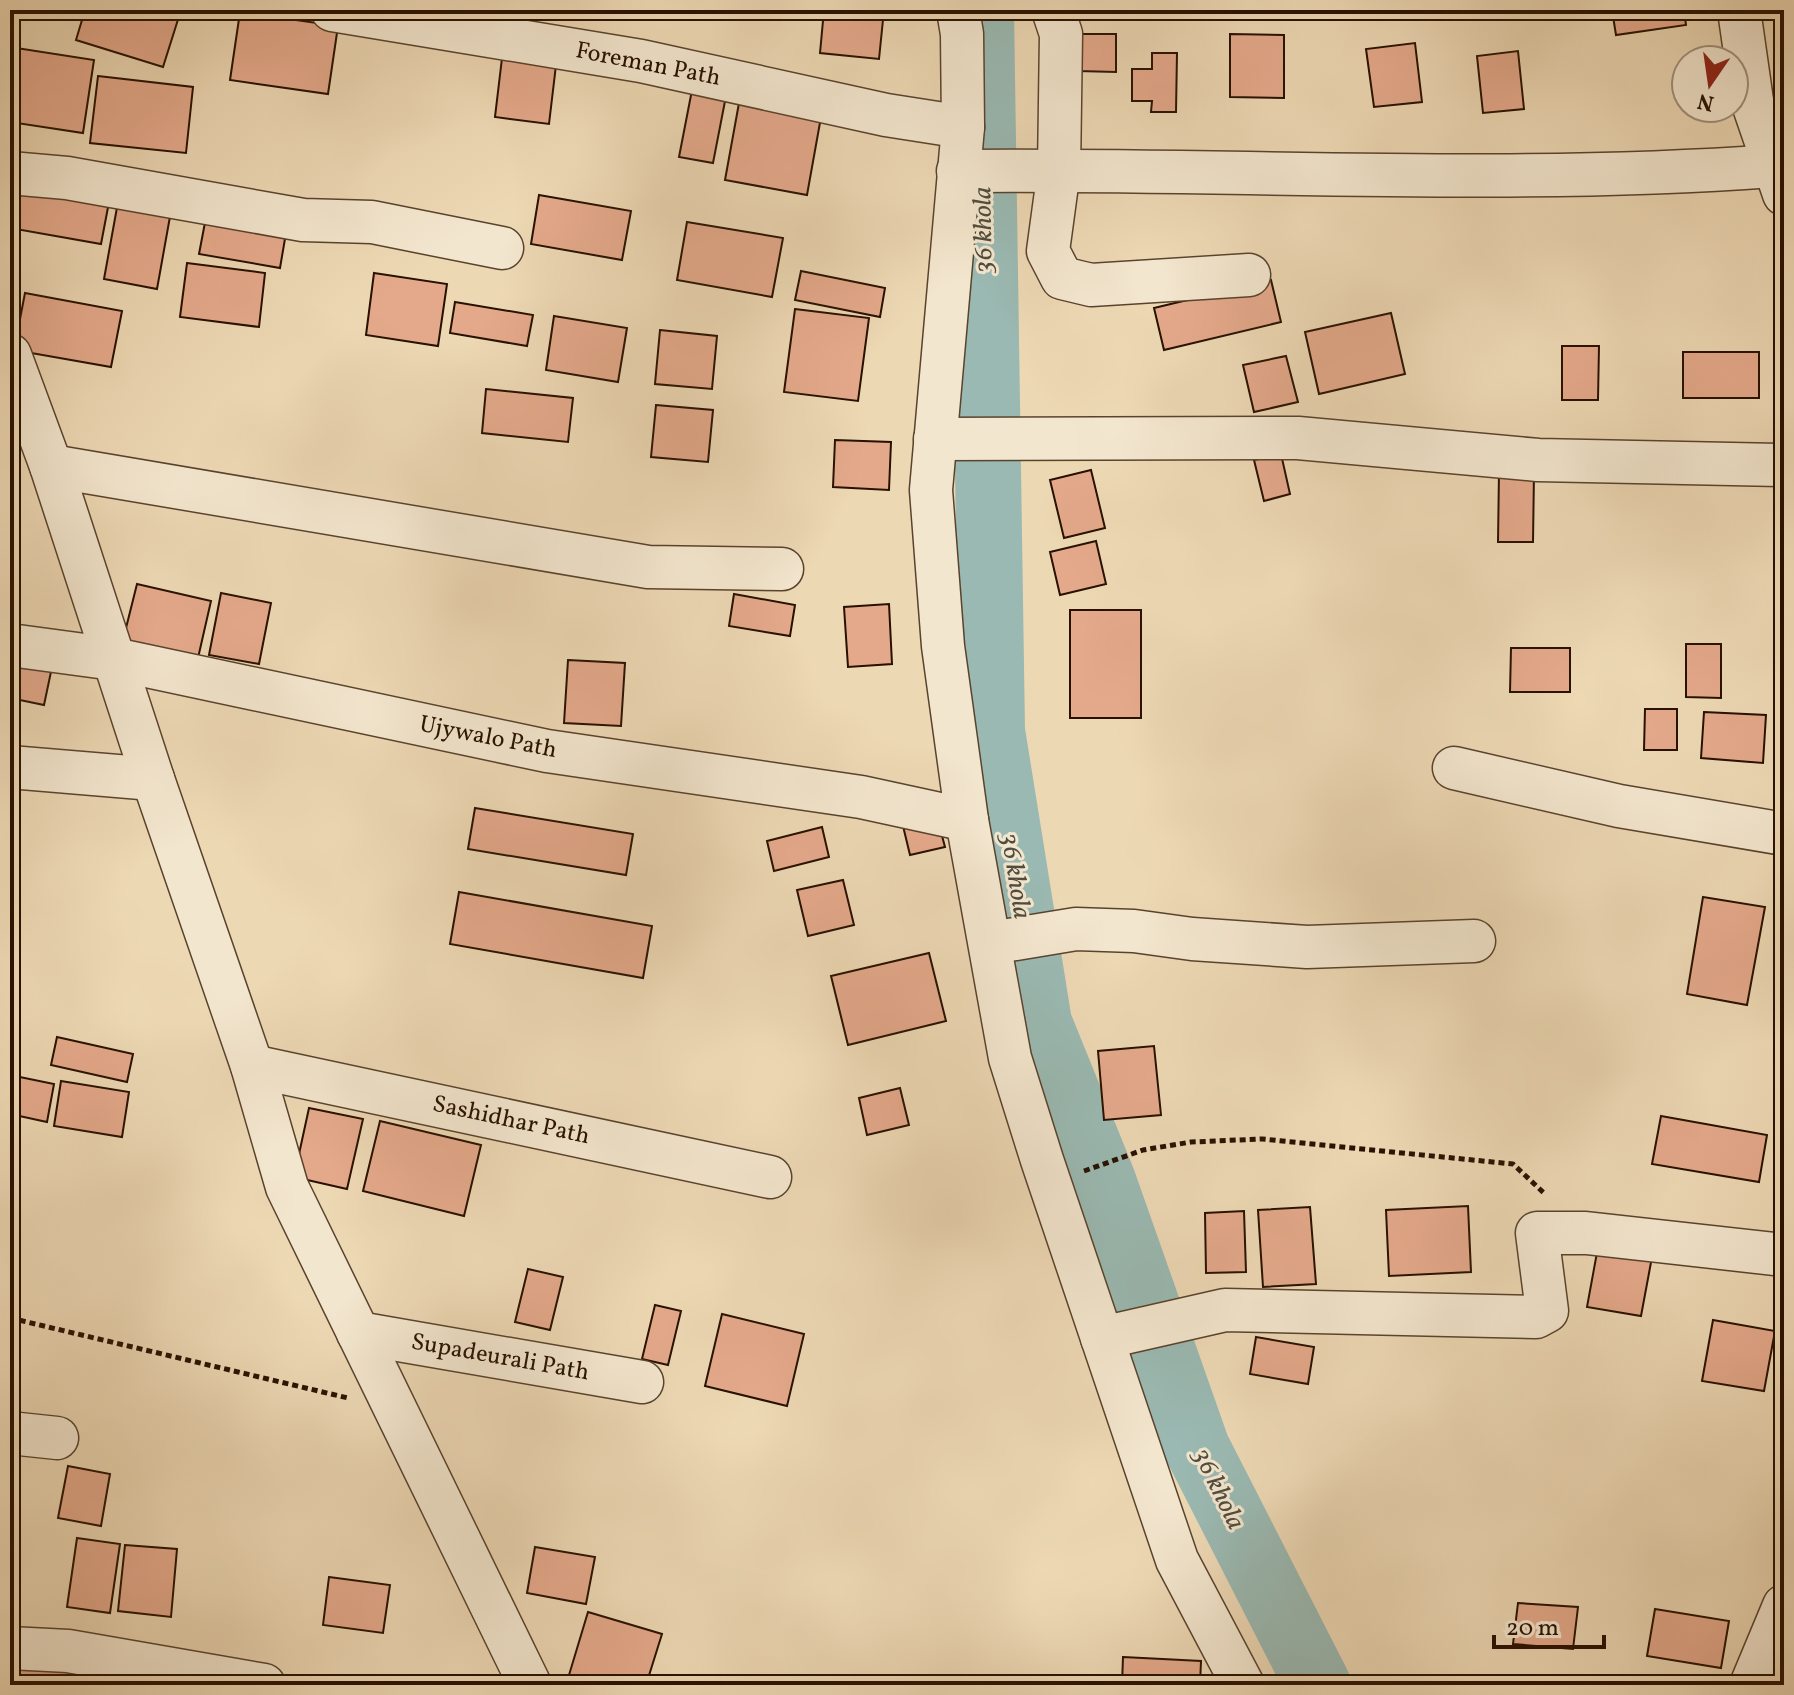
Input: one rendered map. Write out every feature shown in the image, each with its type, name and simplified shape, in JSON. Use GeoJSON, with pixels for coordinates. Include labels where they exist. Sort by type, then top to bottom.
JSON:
{"type":"FeatureCollection","features":[{"type":"Feature","properties":{"kind":"street","name":"Foreman Path"},"geometry":{"type":"LineString","coordinates":[[332,10],[641,61],[886,115],[963,127]]}},
{"type":"Feature","properties":{"kind":"street"},"geometry":{"type":"LineString","coordinates":[[958,10],[962,34],[963,127],[958,171],[949,440],[931,490],[943,646],[967,820],[997,942],[1010,1058],[1117,1336],[1177,1560],[1243,1685]]}},
{"type":"Feature","properties":{"kind":"street"},"geometry":{"type":"LineString","coordinates":[[1053,10],[1061,34],[1048,251],[1062,278],[1091,285],[1249,275]]}},
{"type":"Feature","properties":{"kind":"street"},"geometry":{"type":"LineString","coordinates":[[958,171],[1411,177],[1666,174],[1778,180],[1768,101],[1739,10]]}},
{"type":"Feature","properties":{"kind":"street"},"geometry":{"type":"LineString","coordinates":[[10,173],[67,178],[303,220],[372,222],[502,248]]}},
{"type":"Feature","properties":{"kind":"street"},"geometry":{"type":"LineString","coordinates":[[10,355],[51,466],[153,779],[252,1066],[287,1187],[530,1685]]}},
{"type":"Feature","properties":{"kind":"street"},"geometry":{"type":"LineString","coordinates":[[949,440],[1298,438],[1538,460],[1784,465]]}},
{"type":"Feature","properties":{"kind":"street"},"geometry":{"type":"LineString","coordinates":[[51,466],[648,567],[782,569]]}},
{"type":"Feature","properties":{"kind":"street","name":"Ujywalo Path"},"geometry":{"type":"LineString","coordinates":[[10,645],[114,659],[547,751],[861,797],[967,820]]}},
{"type":"Feature","properties":{"kind":"street"},"geometry":{"type":"LineString","coordinates":[[10,767],[153,779]]}},
{"type":"Feature","properties":{"kind":"street"},"geometry":{"type":"LineString","coordinates":[[1454,768],[1619,806],[1784,834]]}},
{"type":"Feature","properties":{"kind":"street"},"geometry":{"type":"LineString","coordinates":[[997,942],[1076,929],[1134,931],[1192,939],[1307,947],[1474,941]]}},
{"type":"Feature","properties":{"kind":"street","name":"Sashidhar Path"},"geometry":{"type":"LineString","coordinates":[[252,1066],[770,1177]]}},
{"type":"Feature","properties":{"kind":"street"},"geometry":{"type":"LineString","coordinates":[[1117,1336],[1170,1320],[1225,1310],[1536,1317],[1547,1311],[1537,1233],[1586,1233],[1784,1255]]}},
{"type":"Feature","properties":{"kind":"street","name":"Supadeurali Path"},"geometry":{"type":"LineString","coordinates":[[358,1333],[642,1382]]}},
{"type":"Feature","properties":{"kind":"street"},"geometry":{"type":"LineString","coordinates":[[10,1433],[57,1438]]}},
{"type":"Feature","properties":{"kind":"street"},"geometry":{"type":"LineString","coordinates":[[1751,1685],[1784,1606]]}},
{"type":"Feature","properties":{"kind":"street"},"geometry":{"type":"LineString","coordinates":[[10,1648],[68,1651],[264,1685]]}},
{"type":"Feature","properties":{"kind":"path"},"geometry":{"type":"LineString","coordinates":[[1081,1172],[1143,1150],[1191,1142],[1262,1139],[1513,1164],[1586,1233]]}},
{"type":"Feature","properties":{"kind":"path"},"geometry":{"type":"LineString","coordinates":[[10,1318],[396,1410]]}},
{"type":"Feature","properties":{"kind":"building"},"geometry":{"type":"Polygon","coordinates":[[[85,10],[181,10],[163,67],[76,40],[85,10]]]}},
{"type":"Feature","properties":{"kind":"building"},"geometry":{"type":"Polygon","coordinates":[[[824,10],[884,10],[879,59],[820,53],[824,10]]]}},
{"type":"Feature","properties":{"kind":"building"},"geometry":{"type":"Polygon","coordinates":[[[1275,10],[1310,10],[1310,19],[1275,19],[1275,10]]]}},
{"type":"Feature","properties":{"kind":"building"},"geometry":{"type":"Polygon","coordinates":[[[1612,10],[1684,10],[1686,25],[1616,35],[1612,10]]]}},
{"type":"Feature","properties":{"kind":"building"},"geometry":{"type":"Polygon","coordinates":[[[1770,10],[1784,10],[1784,20],[1770,20],[1770,10]]]}},
{"type":"Feature","properties":{"kind":"building"},"geometry":{"type":"Polygon","coordinates":[[[240,12],[338,26],[328,94],[230,80],[240,12]]]}},
{"type":"Feature","properties":{"kind":"building"},"geometry":{"type":"Polygon","coordinates":[[[1078,34],[1116,34],[1116,72],[1078,71],[1078,34]]]}},
{"type":"Feature","properties":{"kind":"building"},"geometry":{"type":"Polygon","coordinates":[[[1230,34],[1284,35],[1284,98],[1230,97],[1230,34]]]}},
{"type":"Feature","properties":{"kind":"building"},"geometry":{"type":"Polygon","coordinates":[[[1415,43],[1422,102],[1374,107],[1366,49],[1415,43]]]}},
{"type":"Feature","properties":{"kind":"building"},"geometry":{"type":"Polygon","coordinates":[[[10,47],[94,60],[83,133],[10,122],[10,47]]]}},
{"type":"Feature","properties":{"kind":"building"},"geometry":{"type":"Polygon","coordinates":[[[1518,51],[1524,109],[1483,113],[1477,56],[1518,51]]]}},
{"type":"Feature","properties":{"kind":"building"},"geometry":{"type":"Polygon","coordinates":[[[1152,53],[1177,53],[1176,112],[1151,112],[1152,101],[1132,101],[1132,69],[1152,69],[1152,53]]]}},
{"type":"Feature","properties":{"kind":"building"},"geometry":{"type":"Polygon","coordinates":[[[502,58],[556,65],[549,124],[495,117],[502,58]]]}},
{"type":"Feature","properties":{"kind":"building"},"geometry":{"type":"Polygon","coordinates":[[[98,76],[193,87],[186,153],[90,143],[98,76]]]}},
{"type":"Feature","properties":{"kind":"building"},"geometry":{"type":"Polygon","coordinates":[[[692,90],[726,96],[713,163],[679,157],[692,90]]]}},
{"type":"Feature","properties":{"kind":"building"},"geometry":{"type":"Polygon","coordinates":[[[739,103],[821,117],[807,195],[725,180],[739,103]]]}},
{"type":"Feature","properties":{"kind":"building"},"geometry":{"type":"Polygon","coordinates":[[[10,185],[109,202],[101,244],[10,228],[10,185]]]}},
{"type":"Feature","properties":{"kind":"building"},"geometry":{"type":"Polygon","coordinates":[[[539,195],[631,211],[622,260],[531,244],[539,195]]]}},
{"type":"Feature","properties":{"kind":"building"},"geometry":{"type":"Polygon","coordinates":[[[118,202],[171,211],[157,289],[104,279],[118,202]]]}},
{"type":"Feature","properties":{"kind":"building"},"geometry":{"type":"Polygon","coordinates":[[[207,212],[287,227],[280,268],[199,254],[207,212]]]}},
{"type":"Feature","properties":{"kind":"building"},"geometry":{"type":"Polygon","coordinates":[[[687,222],[783,238],[772,297],[677,280],[687,222]]]}},
{"type":"Feature","properties":{"kind":"building"},"geometry":{"type":"Polygon","coordinates":[[[187,263],[265,273],[259,327],[180,317],[187,263]]]}},
{"type":"Feature","properties":{"kind":"building"},"geometry":{"type":"Polygon","coordinates":[[[801,271],[885,288],[880,317],[795,300],[801,271]]]}},
{"type":"Feature","properties":{"kind":"building"},"geometry":{"type":"Polygon","coordinates":[[[374,273],[447,284],[438,346],[366,335],[374,273]]]}},
{"type":"Feature","properties":{"kind":"building"},"geometry":{"type":"Polygon","coordinates":[[[1271,280],[1281,322],[1164,350],[1154,308],[1271,280]]]}},
{"type":"Feature","properties":{"kind":"building"},"geometry":{"type":"Polygon","coordinates":[[[25,293],[122,311],[111,367],[14,350],[25,293]]]}},
{"type":"Feature","properties":{"kind":"building"},"geometry":{"type":"Polygon","coordinates":[[[455,302],[533,315],[527,346],[450,333],[455,302]]]}},
{"type":"Feature","properties":{"kind":"building"},"geometry":{"type":"Polygon","coordinates":[[[795,309],[869,318],[858,401],[784,392],[795,309]]]}},
{"type":"Feature","properties":{"kind":"building"},"geometry":{"type":"Polygon","coordinates":[[[1391,313],[1405,374],[1319,394],[1305,332],[1391,313]]]}},
{"type":"Feature","properties":{"kind":"building"},"geometry":{"type":"Polygon","coordinates":[[[554,316],[627,328],[618,382],[546,370],[554,316]]]}},
{"type":"Feature","properties":{"kind":"building"},"geometry":{"type":"Polygon","coordinates":[[[660,330],[717,336],[712,389],[655,384],[660,330]]]}},
{"type":"Feature","properties":{"kind":"building"},"geometry":{"type":"Polygon","coordinates":[[[1562,346],[1599,346],[1598,400],[1562,400],[1562,346]]]}},
{"type":"Feature","properties":{"kind":"building"},"geometry":{"type":"Polygon","coordinates":[[[1683,352],[1759,352],[1759,398],[1683,398],[1683,352]]]}},
{"type":"Feature","properties":{"kind":"building"},"geometry":{"type":"Polygon","coordinates":[[[1286,356],[1298,402],[1254,412],[1243,365],[1286,356]]]}},
{"type":"Feature","properties":{"kind":"building"},"geometry":{"type":"Polygon","coordinates":[[[486,389],[573,398],[568,442],[482,433],[486,389]]]}},
{"type":"Feature","properties":{"kind":"building"},"geometry":{"type":"Polygon","coordinates":[[[656,405],[713,410],[708,462],[651,457],[656,405]]]}},
{"type":"Feature","properties":{"kind":"building"},"geometry":{"type":"Polygon","coordinates":[[[835,440],[891,442],[889,490],[833,487],[835,440]]]}},
{"type":"Feature","properties":{"kind":"building"},"geometry":{"type":"Polygon","coordinates":[[[1281,454],[1290,494],[1264,501],[1254,460],[1281,454]]]}},
{"type":"Feature","properties":{"kind":"building"},"geometry":{"type":"Polygon","coordinates":[[[1091,470],[1105,528],[1064,538],[1050,480],[1091,470]]]}},
{"type":"Feature","properties":{"kind":"building"},"geometry":{"type":"Polygon","coordinates":[[[1499,472],[1534,473],[1533,542],[1498,542],[1499,472]]]}},
{"type":"Feature","properties":{"kind":"building"},"geometry":{"type":"Polygon","coordinates":[[[1096,541],[1106,584],[1060,595],[1050,552],[1096,541]]]}},
{"type":"Feature","properties":{"kind":"building"},"geometry":{"type":"Polygon","coordinates":[[[137,584],[211,601],[198,658],[123,640],[137,584]]]}},
{"type":"Feature","properties":{"kind":"building"},"geometry":{"type":"Polygon","coordinates":[[[221,593],[271,603],[259,664],[209,655],[221,593]]]}},
{"type":"Feature","properties":{"kind":"building"},"geometry":{"type":"Polygon","coordinates":[[[734,594],[795,605],[790,636],[729,626],[734,594]]]}},
{"type":"Feature","properties":{"kind":"building"},"geometry":{"type":"Polygon","coordinates":[[[889,604],[892,664],[848,667],[844,607],[889,604]]]}},
{"type":"Feature","properties":{"kind":"building"},"geometry":{"type":"Polygon","coordinates":[[[1070,610],[1141,610],[1141,718],[1070,718],[1070,610]]]}},
{"type":"Feature","properties":{"kind":"building"},"geometry":{"type":"Polygon","coordinates":[[[1686,644],[1721,644],[1721,698],[1686,697],[1686,644]]]}},
{"type":"Feature","properties":{"kind":"building"},"geometry":{"type":"Polygon","coordinates":[[[1511,648],[1570,648],[1570,692],[1510,692],[1511,648]]]}},
{"type":"Feature","properties":{"kind":"building"},"geometry":{"type":"Polygon","coordinates":[[[10,658],[52,667],[44,705],[10,698],[10,658]]]}},
{"type":"Feature","properties":{"kind":"building"},"geometry":{"type":"Polygon","coordinates":[[[568,660],[625,663],[621,726],[564,723],[568,660]]]}},
{"type":"Feature","properties":{"kind":"building"},"geometry":{"type":"Polygon","coordinates":[[[1645,709],[1677,709],[1677,750],[1644,750],[1645,709]]]}},
{"type":"Feature","properties":{"kind":"building"},"geometry":{"type":"Polygon","coordinates":[[[1704,712],[1766,715],[1763,763],[1701,758],[1704,712]]]}},
{"type":"Feature","properties":{"kind":"building"},"geometry":{"type":"Polygon","coordinates":[[[475,808],[633,834],[626,875],[468,849],[475,808]]]}},
{"type":"Feature","properties":{"kind":"building"},"geometry":{"type":"Polygon","coordinates":[[[937,817],[945,847],[910,855],[903,826],[937,817]]]}},
{"type":"Feature","properties":{"kind":"building"},"geometry":{"type":"Polygon","coordinates":[[[822,827],[829,857],[774,871],[767,841],[822,827]]]}},
{"type":"Feature","properties":{"kind":"building"},"geometry":{"type":"Polygon","coordinates":[[[843,880],[854,925],[808,936],[797,890],[843,880]]]}},
{"type":"Feature","properties":{"kind":"building"},"geometry":{"type":"Polygon","coordinates":[[[459,892],[652,926],[643,978],[450,944],[459,892]]]}},
{"type":"Feature","properties":{"kind":"building"},"geometry":{"type":"Polygon","coordinates":[[[1703,897],[1765,907],[1747,1005],[1687,994],[1703,897]]]}},
{"type":"Feature","properties":{"kind":"building"},"geometry":{"type":"Polygon","coordinates":[[[929,953],[946,1021],[848,1045],[831,976],[929,953]]]}},
{"type":"Feature","properties":{"kind":"building"},"geometry":{"type":"Polygon","coordinates":[[[57,1037],[133,1054],[127,1082],[51,1065],[57,1037]]]}},
{"type":"Feature","properties":{"kind":"building"},"geometry":{"type":"Polygon","coordinates":[[[1154,1046],[1161,1115],[1104,1120],[1098,1051],[1154,1046]]]}},
{"type":"Feature","properties":{"kind":"building"},"geometry":{"type":"Polygon","coordinates":[[[10,1075],[54,1084],[47,1122],[10,1114],[10,1075]]]}},
{"type":"Feature","properties":{"kind":"building"},"geometry":{"type":"Polygon","coordinates":[[[61,1081],[129,1092],[122,1137],[54,1126],[61,1081]]]}},
{"type":"Feature","properties":{"kind":"building"},"geometry":{"type":"Polygon","coordinates":[[[900,1088],[909,1125],[867,1135],[859,1098],[900,1088]]]}},
{"type":"Feature","properties":{"kind":"building"},"geometry":{"type":"Polygon","coordinates":[[[309,1108],[363,1119],[347,1189],[294,1177],[309,1108]]]}},
{"type":"Feature","properties":{"kind":"building"},"geometry":{"type":"Polygon","coordinates":[[[1661,1116],[1767,1135],[1759,1182],[1652,1164],[1661,1116]]]}},
{"type":"Feature","properties":{"kind":"building"},"geometry":{"type":"Polygon","coordinates":[[[380,1121],[481,1145],[464,1216],[363,1191],[380,1121]]]}},
{"type":"Feature","properties":{"kind":"building"},"geometry":{"type":"Polygon","coordinates":[[[1468,1206],[1471,1272],[1389,1276],[1386,1210],[1468,1206]]]}},
{"type":"Feature","properties":{"kind":"building"},"geometry":{"type":"Polygon","coordinates":[[[1310,1207],[1316,1284],[1263,1287],[1258,1210],[1310,1207]]]}},
{"type":"Feature","properties":{"kind":"building"},"geometry":{"type":"Polygon","coordinates":[[[1244,1211],[1246,1272],[1206,1273],[1205,1213],[1244,1211]]]}},
{"type":"Feature","properties":{"kind":"building"},"geometry":{"type":"Polygon","coordinates":[[[1598,1247],[1652,1257],[1641,1316],[1587,1307],[1598,1247]]]}},
{"type":"Feature","properties":{"kind":"building"},"geometry":{"type":"Polygon","coordinates":[[[528,1269],[563,1277],[550,1330],[515,1322],[528,1269]]]}},
{"type":"Feature","properties":{"kind":"building"},"geometry":{"type":"Polygon","coordinates":[[[655,1305],[681,1311],[668,1365],[642,1359],[655,1305]]]}},
{"type":"Feature","properties":{"kind":"building"},"geometry":{"type":"Polygon","coordinates":[[[722,1314],[804,1334],[787,1406],[705,1386],[722,1314]]]}},
{"type":"Feature","properties":{"kind":"building"},"geometry":{"type":"Polygon","coordinates":[[[1713,1320],[1775,1331],[1764,1391],[1702,1381],[1713,1320]]]}},
{"type":"Feature","properties":{"kind":"building"},"geometry":{"type":"Polygon","coordinates":[[[1256,1337],[1314,1347],[1308,1384],[1250,1374],[1256,1337]]]}},
{"type":"Feature","properties":{"kind":"building"},"geometry":{"type":"Polygon","coordinates":[[[68,1466],[110,1474],[101,1526],[58,1518],[68,1466]]]}},
{"type":"Feature","properties":{"kind":"building"},"geometry":{"type":"Polygon","coordinates":[[[77,1538],[120,1544],[110,1613],[67,1607],[77,1538]]]}},
{"type":"Feature","properties":{"kind":"building"},"geometry":{"type":"Polygon","coordinates":[[[125,1545],[177,1549],[171,1617],[118,1611],[125,1545]]]}},
{"type":"Feature","properties":{"kind":"building"},"geometry":{"type":"Polygon","coordinates":[[[535,1547],[595,1557],[586,1604],[527,1593],[535,1547]]]}},
{"type":"Feature","properties":{"kind":"building"},"geometry":{"type":"Polygon","coordinates":[[[329,1577],[390,1585],[383,1633],[323,1625],[329,1577]]]}},
{"type":"Feature","properties":{"kind":"building"},"geometry":{"type":"Polygon","coordinates":[[[1518,1603],[1578,1607],[1573,1649],[1513,1644],[1518,1603]]]}},
{"type":"Feature","properties":{"kind":"building"},"geometry":{"type":"Polygon","coordinates":[[[1655,1609],[1729,1621],[1721,1668],[1647,1656],[1655,1609]]]}},
{"type":"Feature","properties":{"kind":"building"},"geometry":{"type":"Polygon","coordinates":[[[588,1612],[662,1634],[646,1685],[603,1685],[569,1675],[588,1612]]]}},
{"type":"Feature","properties":{"kind":"building"},"geometry":{"type":"Polygon","coordinates":[[[1123,1657],[1201,1661],[1200,1685],[1122,1685],[1123,1657]]]}},
{"type":"Feature","properties":{"kind":"building"},"geometry":{"type":"Polygon","coordinates":[[[10,1661],[93,1667],[92,1685],[10,1685],[10,1661]]]}},
{"type":"Feature","properties":{"kind":"waterway","name":"36 khola"},"geometry":{"type":"LineString","coordinates":[[981,10],[992,731],[1039,1023],[1103,1181],[1197,1448],[1318,1685]]}}]}
